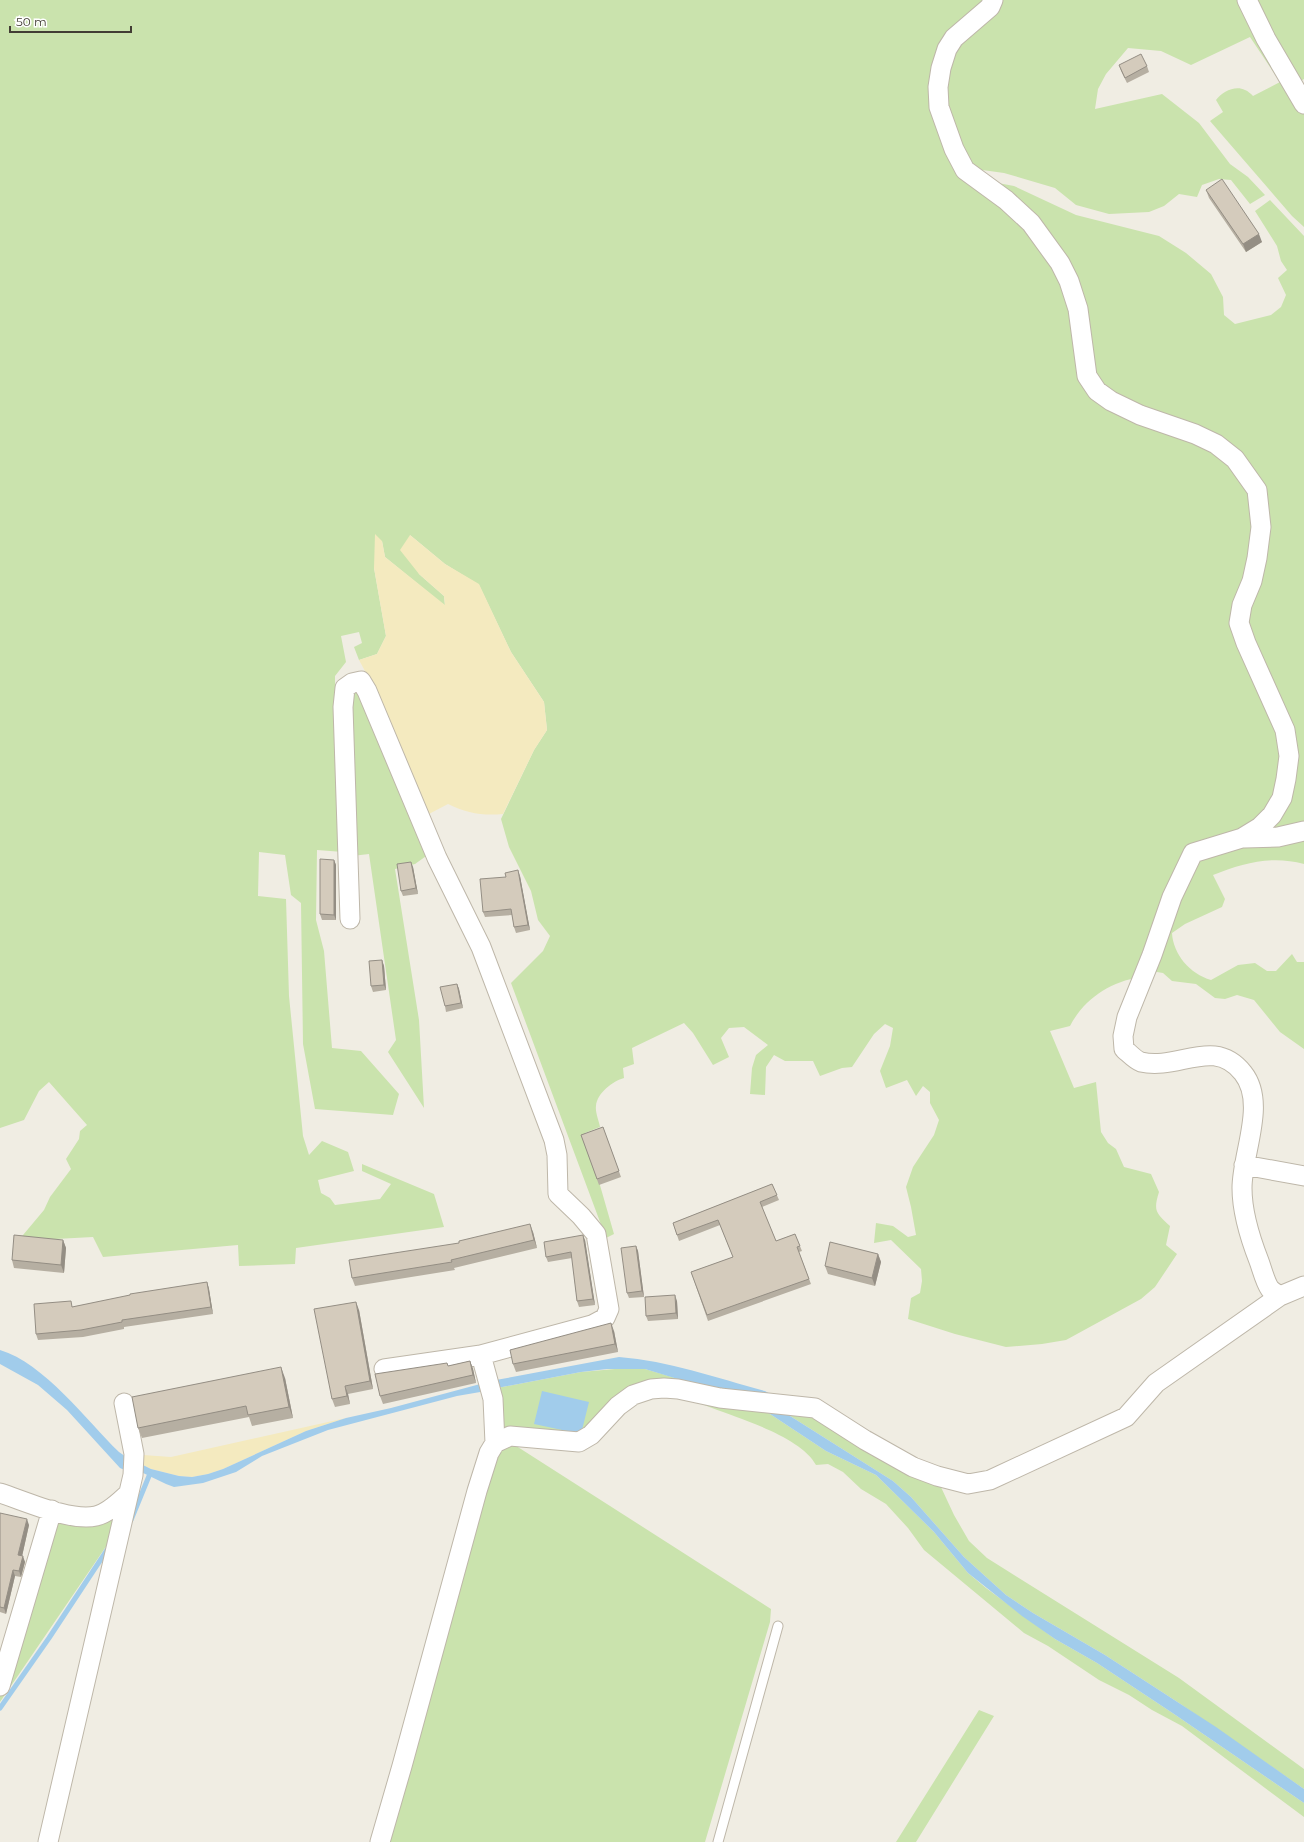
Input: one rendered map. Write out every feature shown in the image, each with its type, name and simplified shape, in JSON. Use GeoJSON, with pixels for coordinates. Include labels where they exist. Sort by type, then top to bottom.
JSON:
{"type":"FeatureCollection","features":[{"type":"Feature","properties":{"kind":"street"},"geometry":{"type":"LineString","coordinates":[[993,0],[990,7],[954,38],[947,49],[941,68],[938,87],[939,107],[954,149],[965,170],[1006,200],[1031,223],[1060,263],[1069,282],[1078,309],[1086,376],[1097,391],[1111,402],[1216,444],[1235,459],[1257,490],[1261,528],[1257,558],[1252,581],[1242,605],[1239,623],[1246,643],[1285,730],[1289,756],[1282,798],[1272,815],[1260,827],[1242,838],[1193,853],[1172,897],[1152,955],[1127,1017],[1123,1036],[1124,1049],[1139,1062],[1154,1063],[1209,1055],[1223,1056],[1233,1062],[1244,1073],[1250,1085],[1254,1104],[1250,1136],[1244,1165],[1242,1187],[1243,1209],[1255,1252],[1270,1289],[1280,1296]]}},
{"type":"Feature","properties":{"kind":"street"},"geometry":{"type":"LineString","coordinates":[[1247,0],[1266,39],[1304,104]]}},
{"type":"Feature","properties":{"kind":"street"},"geometry":{"type":"LineString","coordinates":[[350,919],[344,707],[345,688],[352,683],[361,681],[367,691],[437,858],[481,947],[554,1140],[557,1155],[558,1194],[581,1216],[596,1234],[609,1310],[605,1318],[592,1325],[483,1363],[384,1369]]}},
{"type":"Feature","properties":{"kind":"street"},"geometry":{"type":"LineString","coordinates":[[1242,838],[1278,837],[1304,831]]}},
{"type":"Feature","properties":{"kind":"street"},"geometry":{"type":"LineString","coordinates":[[1244,1165],[1304,1176]]}},
{"type":"Feature","properties":{"kind":"street"},"geometry":{"type":"LineString","coordinates":[[495,1443],[510,1436],[579,1442],[591,1435],[618,1406],[633,1395],[651,1389],[678,1389],[720,1398],[815,1408],[865,1440],[912,1467],[937,1476],[968,1484],[990,1480],[1126,1417],[1156,1382],[1280,1296],[1304,1286]]}},
{"type":"Feature","properties":{"kind":"street"},"geometry":{"type":"LineString","coordinates":[[380,1842],[477,1491],[489,1453],[495,1443],[493,1399],[483,1363]]}},
{"type":"Feature","properties":{"kind":"street"},"geometry":{"type":"LineString","coordinates":[[48,1842],[131,1484],[134,1454],[124,1402]]}},
{"type":"Feature","properties":{"kind":"street"},"geometry":{"type":"LineString","coordinates":[[0,1493],[79,1517],[97,1516],[110,1509],[131,1484]]}},
{"type":"Feature","properties":{"kind":"street"},"geometry":{"type":"LineString","coordinates":[[0,1686],[6,1644],[52,1510]]}},
{"type":"Feature","properties":{"kind":"lane"},"geometry":{"type":"LineString","coordinates":[[718,1842],[778,1626]]}},
{"type":"Feature","properties":{"kind":"green space"},"geometry":{"type":"Polygon","coordinates":[[[0,0],[990,0],[944,48],[952,150],[1004,202],[1066,283],[1084,377],[1214,447],[1254,491],[1258,527],[1239,604],[1282,731],[1283,778],[1258,825],[1191,851],[1140,977],[1118,983],[1099,993],[1090,1000],[1076,1016],[1070,1026],[1050,1031],[1074,1088],[1096,1082],[1101,1132],[1108,1143],[1116,1149],[1124,1167],[1151,1174],[1159,1192],[1156,1208],[1159,1215],[1170,1226],[1166,1245],[1177,1254],[1155,1287],[1141,1299],[1066,1340],[1042,1344],[1006,1347],[955,1334],[908,1319],[911,1298],[920,1293],[922,1281],[921,1269],[891,1240],[874,1243],[876,1223],[893,1226],[908,1237],[916,1235],[906,1187],[913,1167],[934,1135],[939,1120],[930,1103],[930,1092],[923,1086],[916,1096],[907,1080],[886,1088],[880,1071],[890,1046],[893,1028],[885,1024],[874,1034],[852,1067],[842,1068],[820,1076],[813,1061],[785,1061],[774,1055],[766,1067],[765,1095],[750,1094],[752,1068],[756,1055],[768,1045],[744,1027],[729,1028],[721,1038],[729,1057],[713,1065],[693,1033],[684,1023],[632,1048],[634,1064],[623,1068],[624,1078],[606,1088],[597,1101],[596,1111],[600,1127],[585,1133],[614,1234],[606,1238],[511,983],[543,951],[550,936],[538,920],[531,891],[509,847],[501,819],[534,750],[547,730],[544,702],[511,652],[479,585],[445,564],[410,535],[419,574],[444,596],[445,606],[385,557],[382,541],[374,568],[386,636],[377,654],[359,660],[354,647],[362,643],[359,632],[341,636],[346,662],[335,676],[335,734],[343,852],[317,850],[316,920],[324,951],[332,1048],[361,1051],[399,1094],[393,1115],[315,1109],[303,1044],[301,903],[291,895],[285,855],[259,852],[258,896],[286,899],[289,996],[303,1136],[309,1155],[322,1141],[348,1152],[354,1171],[318,1180],[321,1193],[330,1198],[335,1205],[380,1199],[391,1184],[362,1171],[362,1164],[434,1194],[444,1227],[296,1248],[295,1264],[239,1266],[238,1245],[103,1257],[93,1237],[18,1241],[44,1210],[50,1197],[71,1169],[66,1159],[79,1139],[80,1131],[87,1125],[49,1082],[39,1091],[24,1120],[0,1128],[0,0]]]}},
{"type":"Feature","properties":{"kind":"green space"},"geometry":{"type":"Polygon","coordinates":[[[997,0],[1245,0],[1304,108],[1304,227],[1292,216],[1210,121],[1223,112],[1216,100],[1225,92],[1237,88],[1247,91],[1253,96],[1280,82],[1250,37],[1191,65],[1161,51],[1128,48],[1106,74],[1098,89],[1095,109],[1162,94],[1199,123],[1230,164],[1248,177],[1265,195],[1250,204],[1231,180],[1219,179],[1202,185],[1197,197],[1179,194],[1164,206],[1149,212],[1109,214],[1076,205],[1055,188],[1004,173],[968,168],[943,106],[944,68],[966,31],[997,0]]]}},
{"type":"Feature","properties":{"kind":"green space"},"geometry":{"type":"Polygon","coordinates":[[[1253,0],[1304,0],[1304,79],[1297,83],[1253,0]]]}},
{"type":"Feature","properties":{"kind":"green space"},"geometry":{"type":"Polygon","coordinates":[[[987,181],[1014,186],[1076,215],[1159,236],[1186,253],[1211,274],[1223,297],[1224,315],[1235,324],[1271,315],[1281,307],[1286,295],[1278,278],[1287,270],[1281,261],[1277,246],[1255,211],[1270,200],[1304,236],[1304,829],[1267,831],[1290,779],[1243,623],[1265,528],[1238,456],[1100,389],[1072,280],[987,181]]]}},
{"type":"Feature","properties":{"kind":"green space"},"geometry":{"type":"Polygon","coordinates":[[[358,692],[429,854],[415,864],[395,869],[419,1020],[424,1108],[388,1052],[396,1040],[369,854],[352,856],[350,693],[358,692]]]}},
{"type":"Feature","properties":{"kind":"green space"},"geometry":{"type":"Polygon","coordinates":[[[1304,836],[1304,864],[1292,861],[1269,860],[1235,867],[1213,875],[1225,899],[1222,907],[1185,924],[1172,933],[1173,941],[1179,956],[1196,973],[1211,980],[1238,965],[1255,963],[1267,971],[1276,971],[1292,954],[1297,962],[1304,962],[1304,1049],[1280,1032],[1254,1000],[1237,995],[1225,999],[1215,998],[1196,984],[1172,981],[1163,973],[1149,973],[1196,856],[1304,836]]]}},
{"type":"Feature","properties":{"kind":"green space"},"geometry":{"type":"Polygon","coordinates":[[[626,1368],[645,1369],[723,1392],[618,1395],[607,1403],[579,1437],[504,1428],[497,1388],[581,1372],[626,1368]]]}},
{"type":"Feature","properties":{"kind":"green space"},"geometry":{"type":"Polygon","coordinates":[[[678,1393],[767,1412],[826,1451],[876,1475],[934,1532],[968,1573],[986,1588],[1055,1639],[1097,1663],[1304,1803],[1304,1817],[1182,1726],[1152,1710],[1129,1695],[1099,1680],[1048,1646],[1024,1633],[924,1550],[908,1528],[886,1504],[861,1489],[843,1472],[828,1464],[816,1465],[798,1446],[769,1430],[678,1393]]]}},
{"type":"Feature","properties":{"kind":"green space"},"geometry":{"type":"Polygon","coordinates":[[[779,1409],[815,1412],[940,1485],[954,1515],[969,1541],[987,1558],[1179,1678],[1304,1769],[1304,1789],[1179,1703],[1105,1655],[1033,1613],[1006,1595],[964,1557],[911,1497],[893,1481],[779,1409]]]}},
{"type":"Feature","properties":{"kind":"green space"},"geometry":{"type":"Polygon","coordinates":[[[507,1440],[771,1609],[770,1622],[705,1842],[385,1842],[490,1460],[507,1440]]]}},
{"type":"Feature","properties":{"kind":"green space"},"geometry":{"type":"Polygon","coordinates":[[[117,1511],[113,1541],[105,1548],[0,1702],[0,1693],[59,1521],[117,1511]]]}},
{"type":"Feature","properties":{"kind":"green space"},"geometry":{"type":"Polygon","coordinates":[[[979,1710],[994,1716],[916,1842],[896,1842],[979,1710]]]}},
{"type":"Feature","properties":{"kind":"sand"},"geometry":{"type":"Polygon","coordinates":[[[375,534],[382,541],[385,557],[445,605],[444,596],[419,574],[400,550],[410,535],[445,564],[479,584],[511,652],[544,702],[547,730],[534,750],[503,814],[488,815],[475,813],[461,810],[448,804],[427,815],[372,684],[359,660],[377,654],[386,636],[374,568],[375,534]]]}},
{"type":"Feature","properties":{"kind":"sand"},"geometry":{"type":"Polygon","coordinates":[[[346,1418],[306,1431],[223,1469],[208,1474],[192,1477],[179,1476],[151,1469],[141,1464],[143,1455],[171,1457],[346,1418]]]}},
{"type":"Feature","properties":{"kind":"water"},"geometry":{"type":"Polygon","coordinates":[[[0,1350],[33,1367],[64,1394],[119,1452],[129,1459],[129,1472],[120,1468],[67,1410],[38,1385],[0,1364],[0,1350]]]}},
{"type":"Feature","properties":{"kind":"water"},"geometry":{"type":"Polygon","coordinates":[[[619,1357],[675,1366],[765,1391],[770,1394],[779,1409],[893,1481],[911,1497],[964,1557],[1006,1595],[1033,1613],[1105,1655],[1216,1727],[1304,1789],[1304,1803],[1174,1714],[1097,1663],[1055,1639],[1022,1616],[968,1573],[934,1532],[876,1475],[826,1451],[767,1412],[681,1380],[645,1369],[607,1369],[581,1372],[497,1388],[496,1380],[619,1357]]]}},
{"type":"Feature","properties":{"kind":"water"},"geometry":{"type":"Polygon","coordinates":[[[484,1383],[486,1391],[457,1396],[328,1430],[262,1456],[236,1472],[203,1483],[174,1487],[139,1471],[141,1464],[151,1469],[179,1476],[192,1477],[208,1474],[223,1469],[306,1431],[346,1418],[391,1408],[484,1383]]]}},
{"type":"Feature","properties":{"kind":"water"},"geometry":{"type":"Polygon","coordinates":[[[542,1391],[589,1402],[581,1434],[534,1424],[542,1391]]]}},
{"type":"Feature","properties":{"kind":"building"},"geometry":{"type":"Polygon","coordinates":[[[1141,54],[1147,66],[1125,78],[1119,65],[1141,54]]]}},
{"type":"Feature","properties":{"kind":"building"},"geometry":{"type":"Polygon","coordinates":[[[1222,179],[1259,234],[1243,244],[1206,190],[1222,179]]]}},
{"type":"Feature","properties":{"kind":"building"},"geometry":{"type":"Polygon","coordinates":[[[320,859],[334,860],[334,915],[320,914],[320,859]]]}},
{"type":"Feature","properties":{"kind":"building"},"geometry":{"type":"Polygon","coordinates":[[[411,862],[416,888],[401,891],[397,864],[411,862]]]}},
{"type":"Feature","properties":{"kind":"building"},"geometry":{"type":"Polygon","coordinates":[[[518,870],[528,925],[514,927],[511,909],[483,912],[480,879],[506,877],[505,873],[518,870]]]}},
{"type":"Feature","properties":{"kind":"building"},"geometry":{"type":"Polygon","coordinates":[[[382,960],[384,985],[371,986],[369,961],[382,960]]]}},
{"type":"Feature","properties":{"kind":"building"},"geometry":{"type":"Polygon","coordinates":[[[457,984],[461,1003],[445,1006],[440,987],[457,984]]]}},
{"type":"Feature","properties":{"kind":"building"},"geometry":{"type":"Polygon","coordinates":[[[603,1127],[619,1171],[597,1179],[581,1135],[603,1127]]]}},
{"type":"Feature","properties":{"kind":"building"},"geometry":{"type":"Polygon","coordinates":[[[772,1184],[777,1195],[760,1202],[776,1241],[795,1234],[800,1246],[797,1247],[809,1279],[707,1315],[691,1272],[733,1257],[718,1220],[677,1235],[673,1223],[772,1184]]]}},
{"type":"Feature","properties":{"kind":"building"},"geometry":{"type":"Polygon","coordinates":[[[530,1224],[534,1240],[451,1260],[452,1262],[352,1278],[349,1260],[459,1243],[459,1241],[530,1224]]]}},
{"type":"Feature","properties":{"kind":"building"},"geometry":{"type":"Polygon","coordinates":[[[14,1235],[63,1240],[61,1265],[12,1260],[14,1235]]]}},
{"type":"Feature","properties":{"kind":"building"},"geometry":{"type":"Polygon","coordinates":[[[583,1235],[593,1299],[577,1301],[571,1252],[546,1257],[544,1242],[583,1235]]]}},
{"type":"Feature","properties":{"kind":"building"},"geometry":{"type":"Polygon","coordinates":[[[830,1242],[878,1254],[872,1278],[825,1266],[830,1242]]]}},
{"type":"Feature","properties":{"kind":"building"},"geometry":{"type":"Polygon","coordinates":[[[636,1246],[642,1291],[627,1293],[621,1248],[636,1246]]]}},
{"type":"Feature","properties":{"kind":"building"},"geometry":{"type":"Polygon","coordinates":[[[207,1282],[211,1307],[122,1320],[122,1322],[81,1330],[36,1334],[34,1304],[71,1301],[72,1307],[130,1294],[207,1282]]]}},
{"type":"Feature","properties":{"kind":"building"},"geometry":{"type":"Polygon","coordinates":[[[675,1295],[676,1313],[646,1316],[645,1297],[675,1295]]]}},
{"type":"Feature","properties":{"kind":"building"},"geometry":{"type":"Polygon","coordinates":[[[356,1302],[370,1381],[345,1386],[347,1396],[332,1399],[314,1309],[356,1302]]]}},
{"type":"Feature","properties":{"kind":"building"},"geometry":{"type":"Polygon","coordinates":[[[611,1323],[615,1344],[513,1364],[510,1350],[611,1323]]]}},
{"type":"Feature","properties":{"kind":"building"},"geometry":{"type":"Polygon","coordinates":[[[470,1361],[473,1375],[380,1396],[375,1374],[447,1363],[448,1366],[470,1361]]]}},
{"type":"Feature","properties":{"kind":"building"},"geometry":{"type":"Polygon","coordinates":[[[281,1367],[289,1407],[248,1415],[246,1406],[138,1428],[132,1397],[281,1367]]]}},
{"type":"Feature","properties":{"kind":"building"},"geometry":{"type":"Polygon","coordinates":[[[0,1513],[27,1519],[18,1555],[23,1556],[19,1571],[13,1570],[4,1608],[0,1607],[0,1513]]]}},
{"type":"Feature","properties":{"kind":"waterway"},"geometry":{"type":"LineString","coordinates":[[131,1520],[149,1476]]}},
{"type":"Feature","properties":{"kind":"waterway"},"geometry":{"type":"LineString","coordinates":[[0,1708],[49,1638],[107,1550]]}}]}
